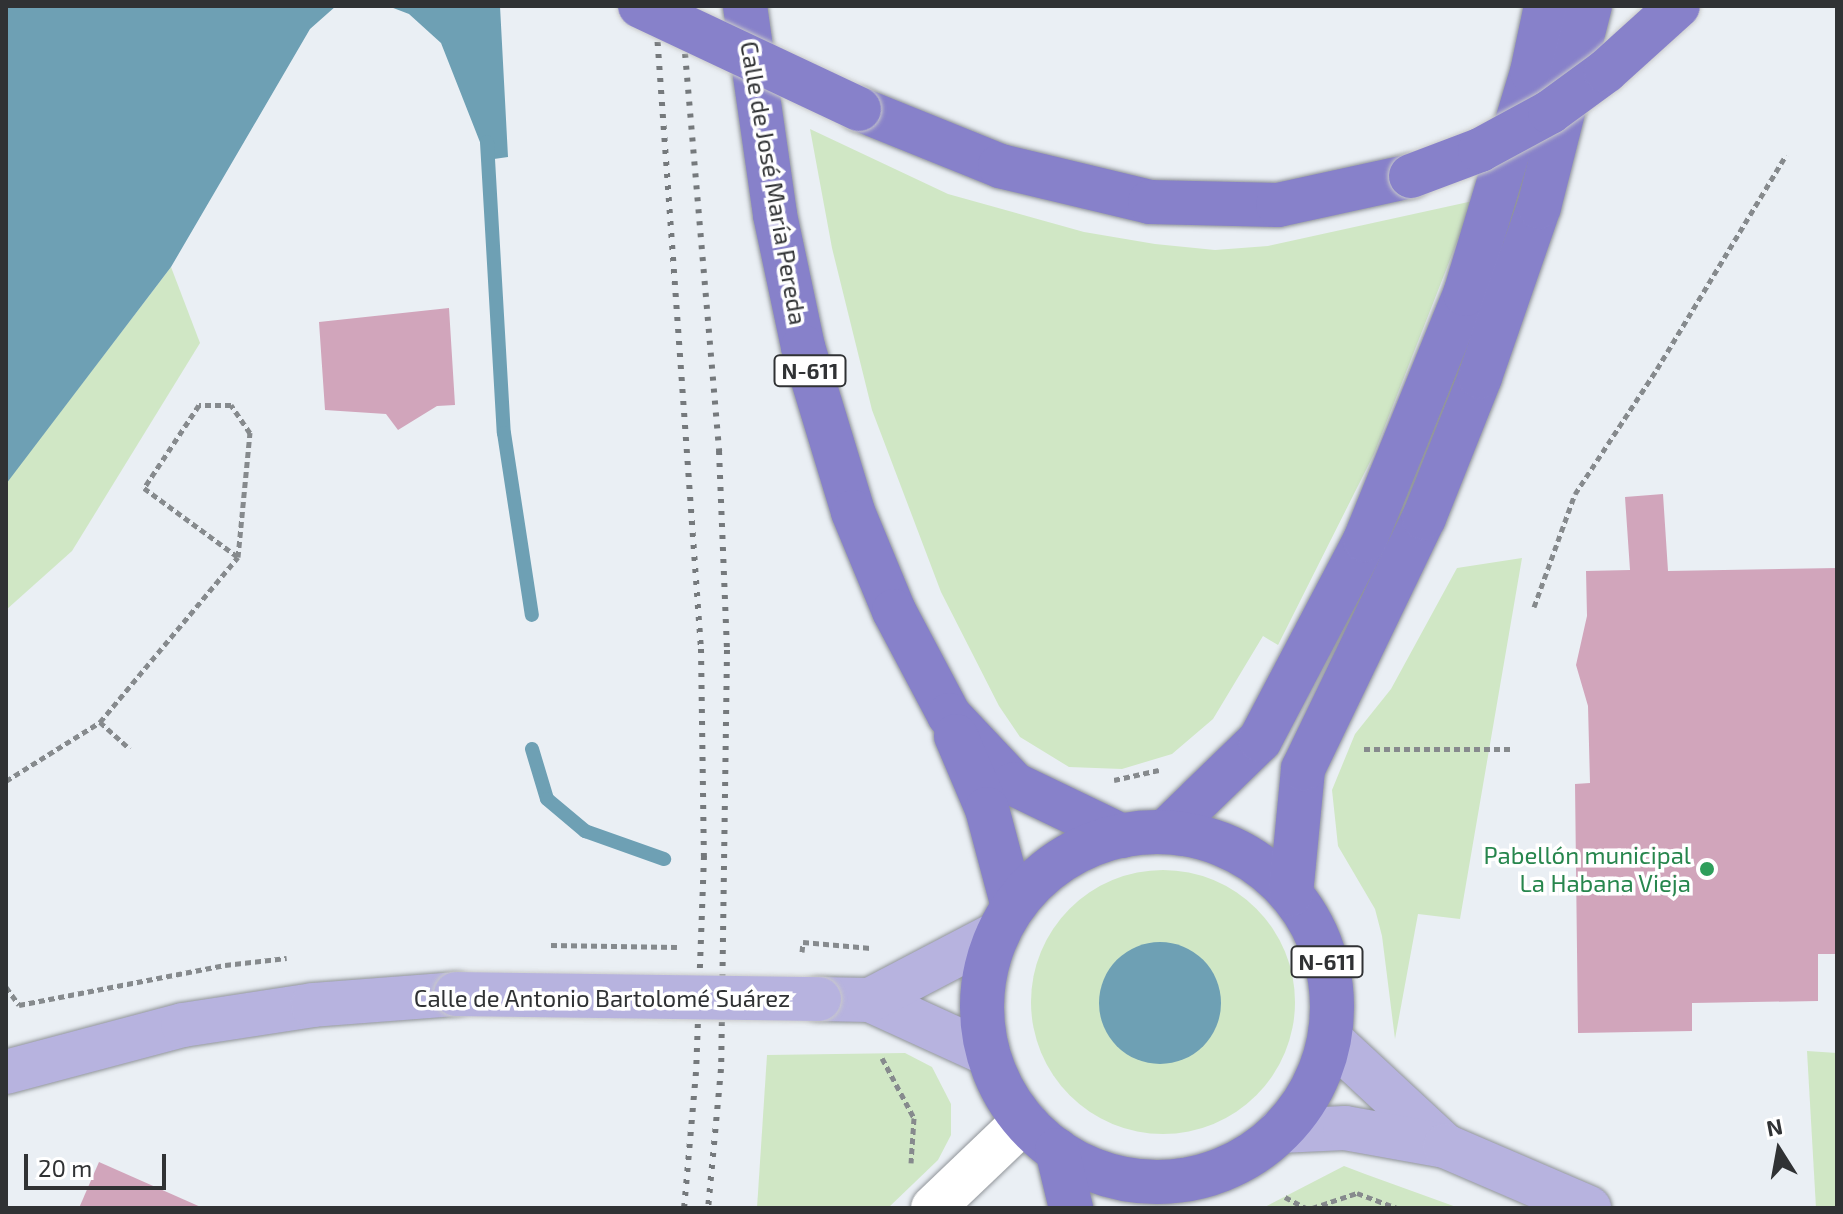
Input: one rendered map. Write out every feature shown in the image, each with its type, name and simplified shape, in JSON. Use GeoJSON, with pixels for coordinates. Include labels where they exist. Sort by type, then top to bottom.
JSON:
{"type":"FeatureCollection","features":[{"type":"Feature","properties":{"kind":"highway"},"geometry":{"type":"LineString","coordinates":[[640,6],[859,109],[1000,166],[1150,202],[1278,205],[1411,176],[1480,150],[1550,112],[1606,71],[1678,6]]}},
{"type":"Feature","properties":{"kind":"highway","name":"Calle de José María Pereda"},"geometry":{"type":"LineString","coordinates":[[745,6],[775,215],[819,405],[853,512],[888,599],[949,715],[987,809],[1006,920]]}},
{"type":"Feature","properties":{"kind":"highway"},"geometry":{"type":"LineString","coordinates":[[1165,832],[1260,740],[1307,657],[1387,492],[1470,280],[1532,72],[1546,6]]}},
{"type":"Feature","properties":{"kind":"highway"},"geometry":{"type":"LineString","coordinates":[[1291,894],[1303,769],[1424,518],[1480,377],[1539,207],[1590,6]]}},
{"type":"Feature","properties":{"kind":"highway","name":"Calle de José María Pereda"},"geometry":{"type":"LineString","coordinates":[[949,715],[1014,784],[1122,836]]}},
{"type":"Feature","properties":{"kind":"highway","name":"N-611"},"geometry":{"type":"LineString","coordinates":[[1165,832],[1235,850],[1291,894],[1319,937],[1332,987],[1330,1039],[1312,1088],[1280,1131],[1240,1161],[1158,1195],[1057,1150],[1024,1121],[1002,1090],[988,1054],[982,1002],[1006,920],[1069,856],[1122,836],[1165,832]]}},
{"type":"Feature","properties":{"kind":"highway"},"geometry":{"type":"LineString","coordinates":[[1057,1150],[1071,1208]]}},
{"type":"Feature","properties":{"kind":"main road","name":"Calle de Antonio Bartolomé Suárez"},"geometry":{"type":"LineString","coordinates":[[870,1000],[1006,920]]}},
{"type":"Feature","properties":{"kind":"main road","name":"Calle de Antonio Bartolomé Suárez"},"geometry":{"type":"LineString","coordinates":[[6,1072],[183,1025],[313,1005],[456,994],[817,980],[870,1000],[988,1054]]}},
{"type":"Feature","properties":{"kind":"main road"},"geometry":{"type":"LineString","coordinates":[[1330,1039],[1445,1146]]}},
{"type":"Feature","properties":{"kind":"main road"},"geometry":{"type":"LineString","coordinates":[[1280,1131],[1345,1128],[1445,1146],[1589,1208]]}},
{"type":"Feature","properties":{"kind":"street"},"geometry":{"type":"LineString","coordinates":[[933,1208],[1024,1121]]}},
{"type":"Feature","properties":{"kind":"path"},"geometry":{"type":"LineString","coordinates":[[1534,607],[1575,494],[1657,369],[1786,155]]}},
{"type":"Feature","properties":{"kind":"path"},"geometry":{"type":"LineString","coordinates":[[6,781],[100,722],[238,557],[250,433],[231,405],[199,405],[144,488],[238,557]]}},
{"type":"Feature","properties":{"kind":"path"},"geometry":{"type":"LineString","coordinates":[[100,722],[130,749]]}},
{"type":"Feature","properties":{"kind":"path"},"geometry":{"type":"LineString","coordinates":[[1347,749],[1514,749]]}},
{"type":"Feature","properties":{"kind":"path"},"geometry":{"type":"LineString","coordinates":[[1111,780],[1167,766]]}},
{"type":"Feature","properties":{"kind":"path"},"geometry":{"type":"LineString","coordinates":[[801,960],[817,980]]}},
{"type":"Feature","properties":{"kind":"path"},"geometry":{"type":"LineString","coordinates":[[6,987],[19,1005],[109,990]]}},
{"type":"Feature","properties":{"kind":"path"},"geometry":{"type":"LineString","coordinates":[[1285,1197],[1309,1208],[1357,1193],[1397,1208]]}},
{"type":"Feature","properties":{"kind":"green space"},"geometry":{"type":"Polygon","coordinates":[[[810,129],[948,194],[1084,232],[1155,244],[1215,250],[1268,246],[1473,201],[1374,454],[1278,645],[1263,636],[1213,719],[1172,754],[1122,769],[1069,767],[1020,737],[999,706],[941,592],[872,410],[832,248],[810,129]]]}},
{"type":"Feature","properties":{"kind":"green space"},"geometry":{"type":"Polygon","coordinates":[[[171,267],[200,343],[72,551],[6,610],[6,483],[171,267]]]}},
{"type":"Feature","properties":{"kind":"green space"},"geometry":{"type":"Polygon","coordinates":[[[1522,558],[1460,919],[1418,914],[1395,1039],[1382,936],[1375,909],[1338,846],[1332,790],[1355,734],[1391,689],[1457,568],[1522,558]]]}},
{"type":"Feature","properties":{"kind":"green space"},"geometry":{"type":"Polygon","coordinates":[[[1176,870],[1225,885],[1247,900],[1265,918],[1285,951],[1293,976],[1293,1028],[1280,1064],[1265,1086],[1247,1104],[1225,1119],[1189,1132],[1150,1134],[1101,1119],[1079,1104],[1061,1086],[1046,1064],[1033,1028],[1031,989],[1046,940],[1061,918],[1079,900],[1101,885],[1137,872],[1176,870]]]}},
{"type":"Feature","properties":{"kind":"green space"},"geometry":{"type":"Polygon","coordinates":[[[1807,1051],[1837,1053],[1837,1208],[1816,1208],[1807,1051]]]}},
{"type":"Feature","properties":{"kind":"green space"},"geometry":{"type":"Polygon","coordinates":[[[905,1053],[932,1067],[951,1104],[951,1135],[938,1160],[888,1208],[757,1208],[767,1055],[905,1053]]]}},
{"type":"Feature","properties":{"kind":"green space"},"geometry":{"type":"Polygon","coordinates":[[[1344,1166],[1365,1174],[1459,1208],[1263,1208],[1344,1166]]]}},
{"type":"Feature","properties":{"kind":"water"},"geometry":{"type":"Polygon","coordinates":[[[6,6],[336,6],[310,29],[171,267],[6,484],[6,6]]]}},
{"type":"Feature","properties":{"kind":"water"},"geometry":{"type":"Polygon","coordinates":[[[388,6],[500,6],[508,157],[487,160],[441,43],[409,14],[388,6]]]}},
{"type":"Feature","properties":{"kind":"water"},"geometry":{"type":"Polygon","coordinates":[[[1160,942],[1183,947],[1203,960],[1216,980],[1221,1003],[1216,1026],[1203,1046],[1183,1059],[1160,1064],[1137,1059],[1117,1046],[1104,1026],[1099,1003],[1104,980],[1117,960],[1137,947],[1160,942]]]}},
{"type":"Feature","properties":{"kind":"building"},"geometry":{"type":"Polygon","coordinates":[[[449,308],[455,405],[437,406],[398,430],[386,414],[325,410],[319,322],[449,308]]]}},
{"type":"Feature","properties":{"kind":"building","name":"Pabellón municipal La Habana Vieja"},"geometry":{"type":"Polygon","coordinates":[[[1663,494],[1668,571],[1837,568],[1837,954],[1818,954],[1818,1001],[1692,1003],[1692,1031],[1578,1033],[1575,784],[1590,783],[1588,706],[1576,665],[1587,616],[1586,571],[1630,570],[1625,497],[1663,494]]]}},
{"type":"Feature","properties":{"kind":"building"},"geometry":{"type":"Polygon","coordinates":[[[99,1162],[203,1208],[79,1208],[99,1162]]]}},
{"type":"Feature","properties":{"kind":"waterway"},"geometry":{"type":"LineString","coordinates":[[487,142],[504,433],[532,615]]}},
{"type":"Feature","properties":{"kind":"waterway"},"geometry":{"type":"LineString","coordinates":[[532,749],[547,799],[585,831],[664,859]]}},
{"type":"Feature","properties":{"kind":"railway"},"geometry":{"type":"LineString","coordinates":[[655,6],[701,649],[704,856],[696,1072],[684,1208]]}},
{"type":"Feature","properties":{"kind":"railway"},"geometry":{"type":"LineString","coordinates":[[681,6],[719,451],[727,650],[721,1069],[708,1208]]}},
{"type":"Feature","properties":{"kind":"place","name":"Pabellón municipal La Habana Vieja"},"geometry":{"type":"Point","coordinates":[1707,869]}}]}
